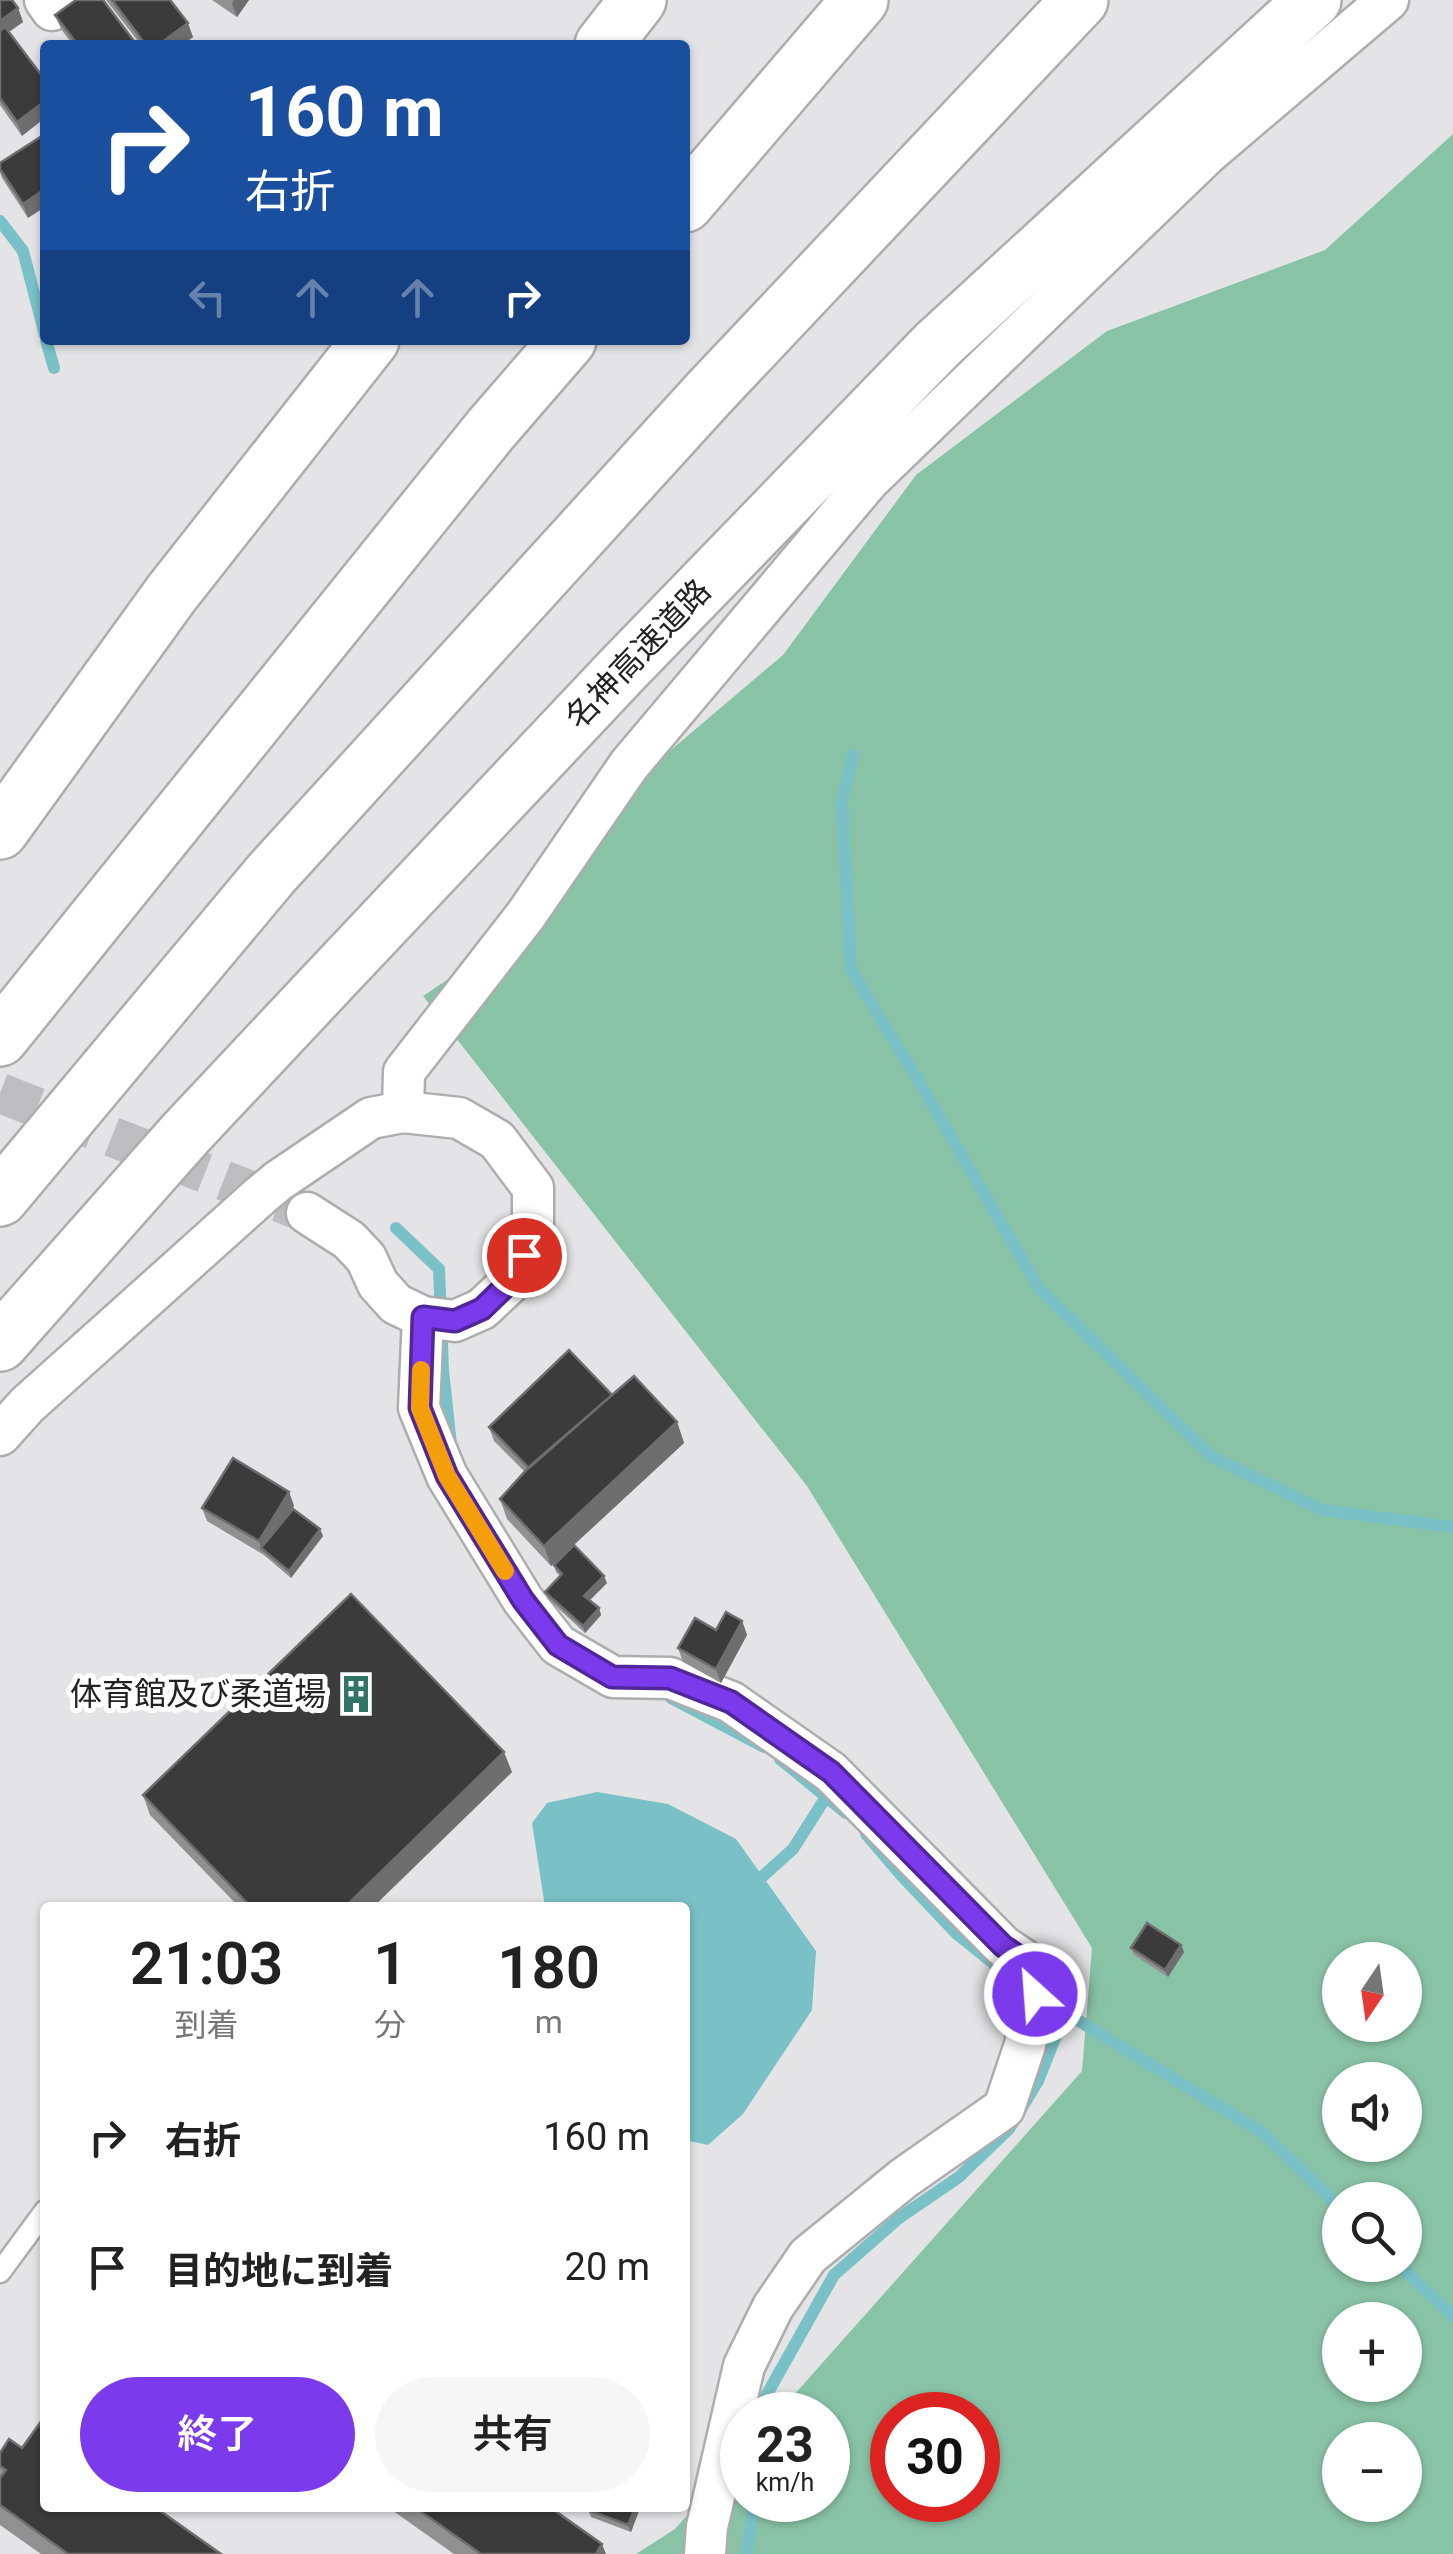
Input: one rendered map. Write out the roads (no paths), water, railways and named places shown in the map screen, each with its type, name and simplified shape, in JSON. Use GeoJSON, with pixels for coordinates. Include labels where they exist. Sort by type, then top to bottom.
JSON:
{"type":"FeatureCollection","features":[{"type":"Feature","properties":{"kind":"highway"},"geometry":{"type":"LineString","coordinates":[[607,40],[638,0]]}},
{"type":"Feature","properties":{"kind":"highway"},"geometry":{"type":"LineString","coordinates":[[690,198],[860,0]]}},
{"type":"Feature","properties":{"kind":"highway"},"geometry":{"type":"LineString","coordinates":[[0,1198],[271,874],[710,392],[1080,0]]}},
{"type":"Feature","properties":{"kind":"highway","name":"名神高速道路"},"geometry":{"type":"LineString","coordinates":[[0,1343],[186,1133],[324,986],[623,668],[938,344],[1313,0]]}},
{"type":"Feature","properties":{"kind":"highway"},"geometry":{"type":"LineString","coordinates":[[0,831],[171,594],[367,345]]}},
{"type":"Feature","properties":{"kind":"highway"},"geometry":{"type":"LineString","coordinates":[[0,1038],[491,429],[564,345]]}},
{"type":"Feature","properties":{"kind":"street"},"geometry":{"type":"LineString","coordinates":[[46,0],[52,10],[67,0]]}},
{"type":"Feature","properties":{"kind":"street"},"geometry":{"type":"LineString","coordinates":[[0,1435],[26,1405],[269,1188],[373,1121],[404,1072],[526,916],[629,766],[869,480],[1206,154],[1388,0]]}},
{"type":"Feature","properties":{"kind":"street"},"geometry":{"type":"LineString","coordinates":[[308,1214],[349,1240],[366,1258],[378,1284],[396,1304],[435,1319],[482,1309],[514,1278],[533,1232],[533,1188],[497,1140],[459,1118],[373,1121]]}},
{"type":"Feature","properties":{"kind":"street"},"geometry":{"type":"LineString","coordinates":[[435,1319],[420,1408],[447,1476],[523,1600],[558,1645],[616,1677],[670,1678],[731,1702],[831,1772],[1003,1946],[1034,1967],[1035,1994],[1025,2046],[1004,2108],[904,2178],[808,2256],[773,2307],[744,2366],[707,2526],[705,2554]]}},
{"type":"Feature","properties":{"kind":"lane"},"geometry":{"type":"LineString","coordinates":[[0,2272],[40,2218]]}},
{"type":"Feature","properties":{"kind":"water"},"geometry":{"type":"Polygon","coordinates":[[[597,1792],[668,1804],[736,1839],[816,1951],[812,2010],[743,2114],[708,2145],[690,2141],[690,1902],[544,1902],[532,1823],[547,1803],[597,1792]]]}},
{"type":"Feature","properties":{"kind":"waterway"},"geometry":{"type":"LineString","coordinates":[[0,221],[23,251],[40,316]]}},
{"type":"Feature","properties":{"kind":"waterway"},"geometry":{"type":"LineString","coordinates":[[47,345],[54,368]]}},
{"type":"Feature","properties":{"kind":"waterway"},"geometry":{"type":"LineString","coordinates":[[853,755],[842,802],[851,970],[1038,1287],[1212,1457],[1322,1510],[1453,1527]]}},
{"type":"Feature","properties":{"kind":"waterway"},"geometry":{"type":"LineString","coordinates":[[396,1228],[439,1269],[451,1445]]}},
{"type":"Feature","properties":{"kind":"waterway"},"geometry":{"type":"LineString","coordinates":[[671,1698],[764,1747]]}},
{"type":"Feature","properties":{"kind":"waterway"},"geometry":{"type":"LineString","coordinates":[[780,1759],[846,1813]]}},
{"type":"Feature","properties":{"kind":"waterway"},"geometry":{"type":"LineString","coordinates":[[763,1876],[793,1849],[826,1797]]}},
{"type":"Feature","properties":{"kind":"waterway"},"geometry":{"type":"LineString","coordinates":[[866,1834],[957,1934],[1023,1987],[1263,2133],[1322,2190]]}},
{"type":"Feature","properties":{"kind":"waterway"},"geometry":{"type":"LineString","coordinates":[[768,2392],[834,2275],[899,2218],[959,2177],[1009,2129],[1038,2081],[1065,2013]]}},
{"type":"Feature","properties":{"kind":"waterway"},"geometry":{"type":"LineString","coordinates":[[1417,2282],[1453,2316]]}},
{"type":"Feature","properties":{"kind":"waterway"},"geometry":{"type":"LineString","coordinates":[[747,2554],[751,2522]]}},
{"type":"Feature","properties":{"kind":"tunnel"},"geometry":{"type":"LineString","coordinates":[[0,1093],[307,1213]]}},
{"type":"Feature","properties":{"kind":"place","name":"体育館及び柔道場"},"geometry":{"type":"Point","coordinates":[356,1694]}}]}
